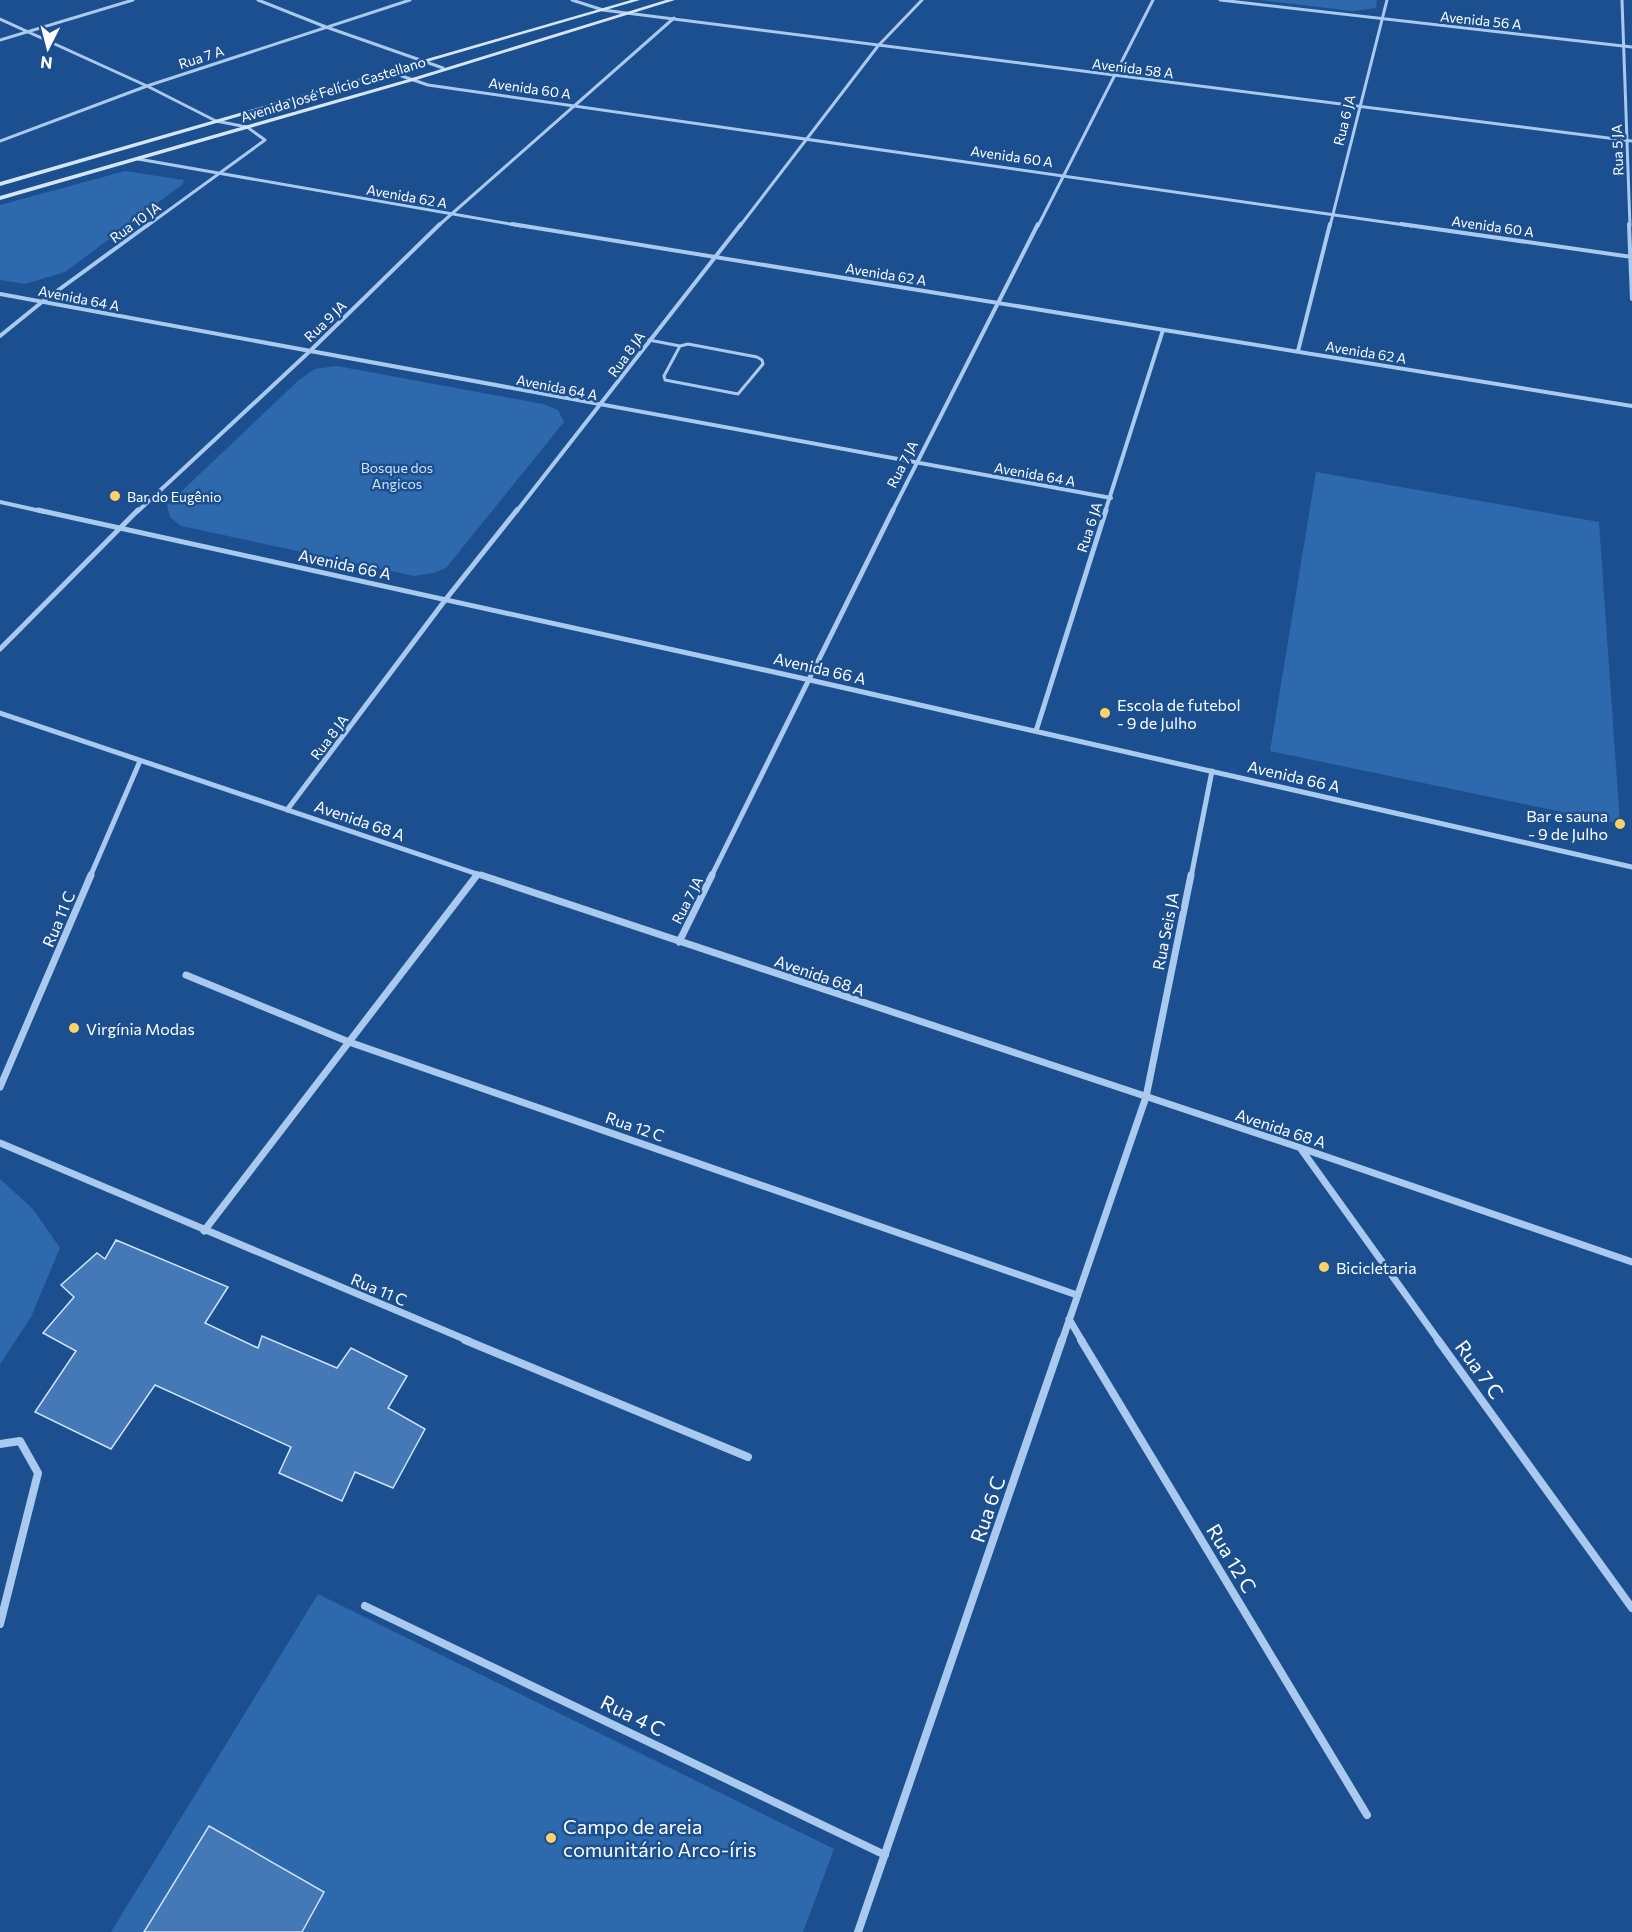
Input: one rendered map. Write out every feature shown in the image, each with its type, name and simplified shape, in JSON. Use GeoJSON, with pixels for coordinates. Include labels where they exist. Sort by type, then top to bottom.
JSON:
{"type":"FeatureCollection","features":[{"type":"Feature","properties":{"kind":"main road","name":"Avenida José Felício Castellano"},"geometry":{"type":"LineString","coordinates":[[0,184],[637,0]]}},
{"type":"Feature","properties":{"kind":"main road","name":"Avenida José Felício Castellano"},"geometry":{"type":"LineString","coordinates":[[0,198],[411,80],[443,68],[672,0]]}},
{"type":"Feature","properties":{"kind":"street"},"geometry":{"type":"LineString","coordinates":[[0,40],[133,0]]}},
{"type":"Feature","properties":{"kind":"street"},"geometry":{"type":"LineString","coordinates":[[258,0],[326,27],[443,68]]}},
{"type":"Feature","properties":{"kind":"street","name":"Rua 7 A"},"geometry":{"type":"LineString","coordinates":[[0,141],[147,86],[410,0]]}},
{"type":"Feature","properties":{"kind":"street"},"geometry":{"type":"LineString","coordinates":[[573,0],[603,10]]}},
{"type":"Feature","properties":{"kind":"street","name":"Rua 8 JA"},"geometry":{"type":"LineString","coordinates":[[287,810],[446,599],[601,406],[649,340],[716,257],[878,46],[922,0]]}},
{"type":"Feature","properties":{"kind":"street","name":"Rua 7 JA"},"geometry":{"type":"LineString","coordinates":[[679,942],[916,463],[1153,0]]}},
{"type":"Feature","properties":{"kind":"street","name":"Avenida 56 A"},"geometry":{"type":"LineString","coordinates":[[1220,0],[1632,47]]}},
{"type":"Feature","properties":{"kind":"street","name":"Rua 6 JA"},"geometry":{"type":"LineString","coordinates":[[1298,351],[1387,0]]}},
{"type":"Feature","properties":{"kind":"street","name":"Rua 5 JA"},"geometry":{"type":"LineString","coordinates":[[1622,0],[1629,140],[1632,299]]}},
{"type":"Feature","properties":{"kind":"street","name":"Avenida 58 A"},"geometry":{"type":"LineString","coordinates":[[603,10],[1629,140]]}},
{"type":"Feature","properties":{"kind":"street","name":"Rua 9 JA"},"geometry":{"type":"LineString","coordinates":[[0,649],[118,529],[309,352],[450,214],[674,18]]}},
{"type":"Feature","properties":{"kind":"street"},"geometry":{"type":"LineString","coordinates":[[0,19],[147,86],[216,121],[247,127]]}},
{"type":"Feature","properties":{"kind":"street","name":"Avenida 60 A"},"geometry":{"type":"LineString","coordinates":[[390,72],[428,85],[1631,256]]}},
{"type":"Feature","properties":{"kind":"street","name":"Rua 10 JA"},"geometry":{"type":"LineString","coordinates":[[0,336],[42,302],[265,140],[247,127]]}},
{"type":"Feature","properties":{"kind":"street","name":"Avenida 62 A"},"geometry":{"type":"LineString","coordinates":[[138,159],[450,214],[1632,406]]}},
{"type":"Feature","properties":{"kind":"street","name":"Avenida 64 A"},"geometry":{"type":"LineString","coordinates":[[0,294],[1111,498]]}},
{"type":"Feature","properties":{"kind":"street","name":"Rua 6 JA"},"geometry":{"type":"LineString","coordinates":[[1036,731],[1164,330]]}},
{"type":"Feature","properties":{"kind":"street","name":"Avenida 66 A"},"geometry":{"type":"LineString","coordinates":[[0,502],[810,680],[1632,867]]}},
{"type":"Feature","properties":{"kind":"street","name":"Avenida 68 A"},"geometry":{"type":"LineString","coordinates":[[0,713],[679,942],[1301,1148],[1632,1262]]}},
{"type":"Feature","properties":{"kind":"street","name":"Rua 11 C"},"geometry":{"type":"LineString","coordinates":[[0,1087],[141,761]]}},
{"type":"Feature","properties":{"kind":"street","name":"Rua Seis JA"},"geometry":{"type":"LineString","coordinates":[[1146,1097],[1212,771]]}},
{"type":"Feature","properties":{"kind":"street"},"geometry":{"type":"LineString","coordinates":[[204,1231],[478,874]]}},
{"type":"Feature","properties":{"kind":"street","name":"Rua 12 C"},"geometry":{"type":"LineString","coordinates":[[186,975],[349,1042],[1077,1295]]}},
{"type":"Feature","properties":{"kind":"street","name":"Rua 6 C"},"geometry":{"type":"LineString","coordinates":[[858,1932],[1146,1097]]}},
{"type":"Feature","properties":{"kind":"street","name":"Rua 11 C"},"geometry":{"type":"LineString","coordinates":[[0,1143],[204,1231],[748,1457]]}},
{"type":"Feature","properties":{"kind":"street","name":"Rua 7 C"},"geometry":{"type":"LineString","coordinates":[[1301,1148],[1632,1608]]}},
{"type":"Feature","properties":{"kind":"street","name":"Rua 12 C"},"geometry":{"type":"LineString","coordinates":[[1069,1319],[1367,1815]]}},
{"type":"Feature","properties":{"kind":"street"},"geometry":{"type":"LineString","coordinates":[[0,1444],[20,1441],[38,1473],[0,1624]]}},
{"type":"Feature","properties":{"kind":"street","name":"Rua 4 C"},"geometry":{"type":"LineString","coordinates":[[365,1606],[885,1855]]}},
{"type":"Feature","properties":{"kind":"lane"},"geometry":{"type":"LineString","coordinates":[[649,340],[680,346],[688,344],[757,357],[762,360],[762,364],[738,394],[672,383],[665,380],[664,376],[680,346]]}},
{"type":"Feature","properties":{"kind":"green space"},"geometry":{"type":"Polygon","coordinates":[[[1259,0],[1377,0],[1376,8],[1352,11],[1259,0]]]}},
{"type":"Feature","properties":{"kind":"green space"},"geometry":{"type":"Polygon","coordinates":[[[125,171],[184,180],[183,184],[65,272],[25,284],[0,280],[0,205],[125,171]]]}},
{"type":"Feature","properties":{"kind":"green space","name":"Bosque dos Angicos"},"geometry":{"type":"Polygon","coordinates":[[[337,366],[543,404],[558,410],[564,422],[446,568],[433,573],[414,576],[181,526],[170,517],[167,505],[300,379],[315,369],[337,366]]]}},
{"type":"Feature","properties":{"kind":"green space"},"geometry":{"type":"Polygon","coordinates":[[[1316,472],[1599,522],[1620,824],[1270,751],[1316,472]]]}},
{"type":"Feature","properties":{"kind":"green space"},"geometry":{"type":"Polygon","coordinates":[[[0,1179],[33,1209],[60,1248],[31,1317],[0,1364],[0,1179]]]}},
{"type":"Feature","properties":{"kind":"green space"},"geometry":{"type":"Polygon","coordinates":[[[318,1594],[834,1849],[803,1932],[111,1932],[318,1594]]]}},
{"type":"Feature","properties":{"kind":"building"},"geometry":{"type":"Polygon","coordinates":[[[116,1240],[228,1287],[205,1323],[258,1348],[262,1336],[337,1368],[351,1348],[407,1376],[388,1408],[425,1429],[393,1488],[355,1472],[342,1501],[279,1473],[291,1447],[155,1385],[111,1449],[35,1412],[76,1351],[43,1333],[74,1297],[61,1285],[97,1253],[105,1259],[116,1240]]]}},
{"type":"Feature","properties":{"kind":"building"},"geometry":{"type":"Polygon","coordinates":[[[209,1826],[324,1892],[302,1932],[144,1932],[209,1826]]]}},
{"type":"Feature","properties":{"kind":"place","name":"Bar do Eugênio"},"geometry":{"type":"Point","coordinates":[115,496]}},
{"type":"Feature","properties":{"kind":"place","name":"Escola de futebol - 9 de Julho"},"geometry":{"type":"Point","coordinates":[1105,713]}},
{"type":"Feature","properties":{"kind":"place","name":"Bar e sauna - 9 de Julho"},"geometry":{"type":"Point","coordinates":[1620,824]}},
{"type":"Feature","properties":{"kind":"place","name":"Virgínia Modas"},"geometry":{"type":"Point","coordinates":[74,1028]}},
{"type":"Feature","properties":{"kind":"place","name":"Bicicletaria"},"geometry":{"type":"Point","coordinates":[1324,1267]}},
{"type":"Feature","properties":{"kind":"place","name":"Campo de areia comunitário Arco-íris"},"geometry":{"type":"Point","coordinates":[551,1838]}}]}
